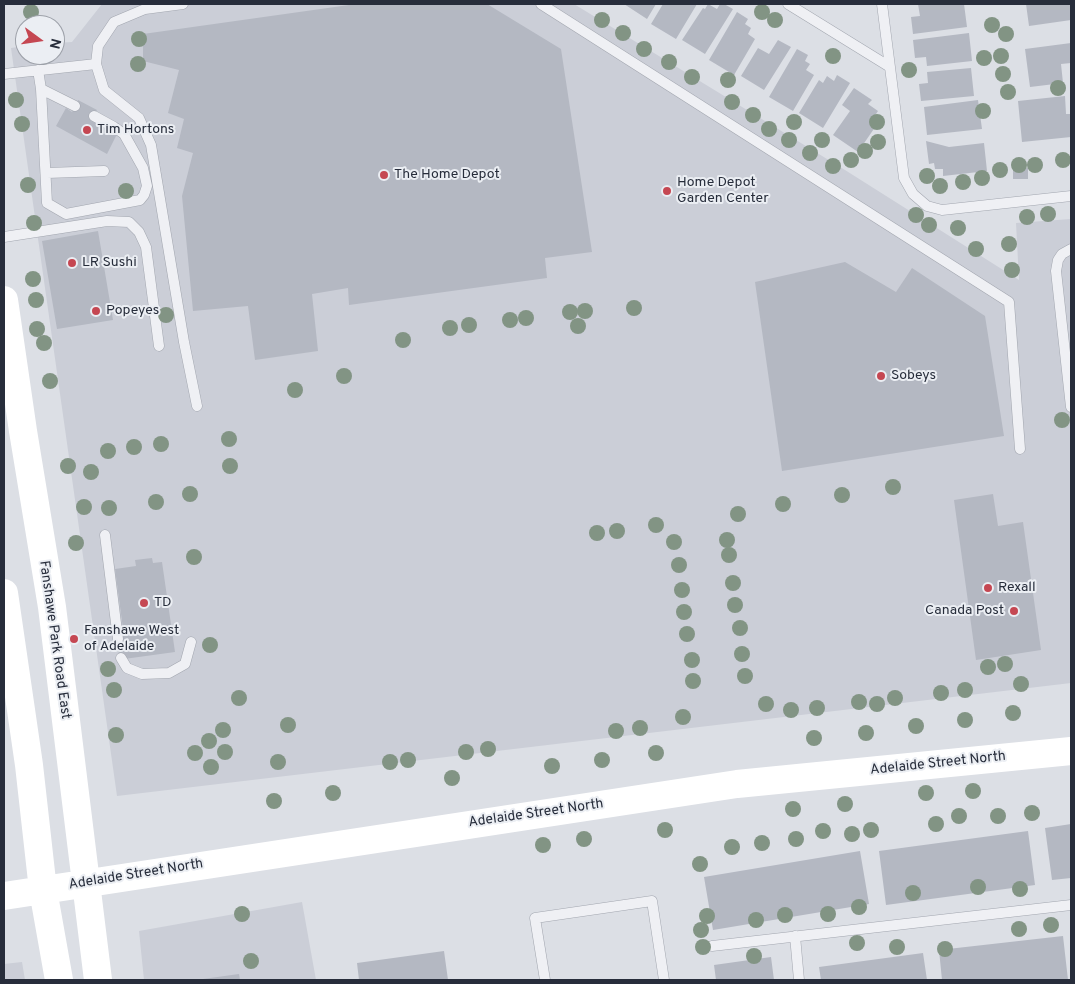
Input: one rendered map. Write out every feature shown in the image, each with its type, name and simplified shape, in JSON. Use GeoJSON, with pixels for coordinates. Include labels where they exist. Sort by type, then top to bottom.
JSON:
{"type":"FeatureCollection","features":[{"type":"Feature","properties":{"kind":"main road","name":"Fanshawe Park Road East"},"geometry":{"type":"LineString","coordinates":[[4,300],[52,607],[98,980]]}},
{"type":"Feature","properties":{"kind":"main road"},"geometry":{"type":"LineString","coordinates":[[4,593],[29,765],[43,890],[59,980]]}},
{"type":"Feature","properties":{"kind":"main road","name":"Adelaide Street North"},"geometry":{"type":"LineString","coordinates":[[4,896],[737,784],[1071,751]]}},
{"type":"Feature","properties":{"kind":"lane"},"geometry":{"type":"LineString","coordinates":[[183,4],[145,9],[114,22],[98,46],[96,64],[104,90],[139,118],[151,146],[184,342],[197,406]]}},
{"type":"Feature","properties":{"kind":"lane"},"geometry":{"type":"LineString","coordinates":[[541,4],[1009,302],[1020,449]]}},
{"type":"Feature","properties":{"kind":"lane"},"geometry":{"type":"LineString","coordinates":[[788,4],[890,67]]}},
{"type":"Feature","properties":{"kind":"lane"},"geometry":{"type":"LineString","coordinates":[[882,4],[904,178],[913,194],[927,206],[942,210],[1071,196]]}},
{"type":"Feature","properties":{"kind":"lane"},"geometry":{"type":"LineString","coordinates":[[4,74],[96,64]]}},
{"type":"Feature","properties":{"kind":"lane"},"geometry":{"type":"LineString","coordinates":[[38,70],[47,173],[47,203],[66,214],[140,200],[147,186],[143,168],[124,134],[94,116]]}},
{"type":"Feature","properties":{"kind":"lane"},"geometry":{"type":"LineString","coordinates":[[41,89],[75,106]]}},
{"type":"Feature","properties":{"kind":"lane"},"geometry":{"type":"LineString","coordinates":[[47,173],[104,171]]}},
{"type":"Feature","properties":{"kind":"lane"},"geometry":{"type":"LineString","coordinates":[[4,237],[107,221],[130,222],[139,232],[146,247],[159,346]]}},
{"type":"Feature","properties":{"kind":"lane"},"geometry":{"type":"LineString","coordinates":[[1071,249],[1062,254],[1058,260],[1056,271],[1071,407]]}},
{"type":"Feature","properties":{"kind":"lane"},"geometry":{"type":"LineString","coordinates":[[105,535],[118,638]]}},
{"type":"Feature","properties":{"kind":"lane"},"geometry":{"type":"LineString","coordinates":[[120,658],[127,668],[142,674],[169,673],[185,664],[191,642]]}},
{"type":"Feature","properties":{"kind":"lane"},"geometry":{"type":"LineString","coordinates":[[545,980],[535,918],[652,901],[664,980]]}},
{"type":"Feature","properties":{"kind":"lane"},"geometry":{"type":"LineString","coordinates":[[712,946],[1071,905]]}},
{"type":"Feature","properties":{"kind":"lane"},"geometry":{"type":"LineString","coordinates":[[795,936],[799,980]]}},
{"type":"Feature","properties":{"kind":"shaded area"},"geometry":{"type":"Polygon","coordinates":[[[102,4],[574,4],[845,170],[1019,280],[1016,223],[1071,219],[1071,683],[117,796],[11,48],[15,47],[15,65],[65,65],[65,42],[72,42],[102,4]]]}},
{"type":"Feature","properties":{"kind":"shaded area"},"geometry":{"type":"Polygon","coordinates":[[[302,902],[316,980],[144,980],[139,931],[302,902]]]}},
{"type":"Feature","properties":{"kind":"shaded area"},"geometry":{"type":"Polygon","coordinates":[[[22,962],[25,980],[4,980],[4,964],[22,962]]]}},
{"type":"Feature","properties":{"kind":"building","name":"The Home Depot"},"geometry":{"type":"Polygon","coordinates":[[[356,4],[487,4],[561,49],[592,252],[545,258],[547,278],[349,305],[348,288],[312,294],[318,351],[255,360],[248,306],[193,311],[182,196],[193,153],[177,148],[184,119],[168,113],[179,70],[143,61],[143,34],[356,4]]]}},
{"type":"Feature","properties":{"kind":"building"},"geometry":{"type":"Polygon","coordinates":[[[624,4],[656,4],[647,19],[624,4]]]}},
{"type":"Feature","properties":{"kind":"building"},"geometry":{"type":"Polygon","coordinates":[[[663,4],[697,4],[676,39],[651,24],[663,4]]]}},
{"type":"Feature","properties":{"kind":"building"},"geometry":{"type":"Polygon","coordinates":[[[708,4],[717,9],[720,4],[724,4],[733,9],[705,54],[682,40],[703,8],[705,9],[708,4]]]}},
{"type":"Feature","properties":{"kind":"building"},"geometry":{"type":"Polygon","coordinates":[[[918,4],[964,4],[967,27],[913,34],[911,17],[920,16],[918,4]]]}},
{"type":"Feature","properties":{"kind":"building"},"geometry":{"type":"Polygon","coordinates":[[[1026,4],[1070,4],[1071,20],[1029,26],[1026,4]]]}},
{"type":"Feature","properties":{"kind":"building"},"geometry":{"type":"Polygon","coordinates":[[[737,12],[748,19],[745,24],[751,28],[748,34],[755,39],[734,75],[709,60],[737,12]]]}},
{"type":"Feature","properties":{"kind":"building"},"geometry":{"type":"Polygon","coordinates":[[[969,33],[972,61],[927,66],[926,57],[915,58],[913,40],[969,33]]]}},
{"type":"Feature","properties":{"kind":"building"},"geometry":{"type":"Polygon","coordinates":[[[778,40],[791,47],[764,90],[741,76],[758,48],[769,54],[778,40]]]}},
{"type":"Feature","properties":{"kind":"building"},"geometry":{"type":"Polygon","coordinates":[[[1071,43],[1071,63],[1061,64],[1063,83],[1030,87],[1025,49],[1071,43]]]}},
{"type":"Feature","properties":{"kind":"building"},"geometry":{"type":"Polygon","coordinates":[[[797,49],[808,55],[805,61],[810,64],[806,70],[814,75],[793,111],[769,97],[797,49]]]}},
{"type":"Feature","properties":{"kind":"building"},"geometry":{"type":"Polygon","coordinates":[[[971,68],[974,96],[921,101],[919,84],[928,83],[927,72],[971,68]]]}},
{"type":"Feature","properties":{"kind":"building"},"geometry":{"type":"Polygon","coordinates":[[[837,75],[850,83],[823,128],[799,113],[819,80],[823,83],[827,76],[834,81],[837,75]]]}},
{"type":"Feature","properties":{"kind":"building"},"geometry":{"type":"Polygon","coordinates":[[[854,88],[872,100],[868,104],[878,111],[874,117],[880,120],[858,152],[833,135],[850,111],[842,105],[854,88]]]}},
{"type":"Feature","properties":{"kind":"building"},"geometry":{"type":"Polygon","coordinates":[[[1065,96],[1066,114],[1071,114],[1071,137],[1022,142],[1018,101],[1065,96]]]}},
{"type":"Feature","properties":{"kind":"building","name":"Tim Hortons"},"geometry":{"type":"Polygon","coordinates":[[[78,100],[97,110],[92,120],[117,134],[107,154],[56,126],[66,108],[72,112],[78,100]]]}},
{"type":"Feature","properties":{"kind":"building"},"geometry":{"type":"Polygon","coordinates":[[[978,100],[982,129],[927,135],[924,107],[978,100]]]}},
{"type":"Feature","properties":{"kind":"building"},"geometry":{"type":"Polygon","coordinates":[[[926,141],[949,147],[984,143],[987,171],[943,176],[943,169],[935,169],[934,163],[929,164],[926,141]]]}},
{"type":"Feature","properties":{"kind":"building"},"geometry":{"type":"Polygon","coordinates":[[[1028,168],[1028,179],[1013,179],[1013,169],[1028,168]]]}},
{"type":"Feature","properties":{"kind":"building"},"geometry":{"type":"Polygon","coordinates":[[[98,231],[113,320],[57,329],[42,241],[98,231]]]}},
{"type":"Feature","properties":{"kind":"building","name":"Sobeys"},"geometry":{"type":"Polygon","coordinates":[[[845,262],[896,292],[912,268],[985,316],[1004,436],[782,471],[755,282],[845,262]]]}},
{"type":"Feature","properties":{"kind":"building"},"geometry":{"type":"Polygon","coordinates":[[[993,494],[998,526],[1023,522],[1041,650],[976,660],[954,500],[993,494]]]}},
{"type":"Feature","properties":{"kind":"building","name":"TD"},"geometry":{"type":"Polygon","coordinates":[[[152,558],[153,563],[162,562],[175,652],[124,659],[119,655],[117,642],[123,641],[122,637],[124,636],[115,569],[136,566],[135,560],[152,558]]]}},
{"type":"Feature","properties":{"kind":"building"},"geometry":{"type":"Polygon","coordinates":[[[1071,824],[1071,878],[1052,880],[1045,828],[1071,824]]]}},
{"type":"Feature","properties":{"kind":"building"},"geometry":{"type":"Polygon","coordinates":[[[1028,831],[1035,885],[886,905],[879,851],[1028,831]]]}},
{"type":"Feature","properties":{"kind":"building"},"geometry":{"type":"Polygon","coordinates":[[[860,851],[869,904],[713,930],[704,877],[860,851]]]}},
{"type":"Feature","properties":{"kind":"building"},"geometry":{"type":"Polygon","coordinates":[[[1063,936],[1068,980],[942,980],[939,950],[1063,936]]]}},
{"type":"Feature","properties":{"kind":"building"},"geometry":{"type":"Polygon","coordinates":[[[444,951],[448,980],[359,980],[357,963],[444,951]]]}},
{"type":"Feature","properties":{"kind":"building"},"geometry":{"type":"Polygon","coordinates":[[[923,953],[927,980],[821,980],[819,967],[923,953]]]}},
{"type":"Feature","properties":{"kind":"building"},"geometry":{"type":"Polygon","coordinates":[[[771,957],[774,980],[716,980],[714,965],[771,957]]]}},
{"type":"Feature","properties":{"kind":"building"},"geometry":{"type":"Polygon","coordinates":[[[239,974],[240,980],[203,980],[203,979],[239,974]]]}},
{"type":"Feature","properties":{"kind":"place","name":"Tim Hortons"},"geometry":{"type":"Point","coordinates":[87,130]}},
{"type":"Feature","properties":{"kind":"place","name":"The Home Depot"},"geometry":{"type":"Point","coordinates":[384,175]}},
{"type":"Feature","properties":{"kind":"place","name":"Home Depot Garden Center"},"geometry":{"type":"Point","coordinates":[667,191]}},
{"type":"Feature","properties":{"kind":"place","name":"LR Sushi"},"geometry":{"type":"Point","coordinates":[72,263]}},
{"type":"Feature","properties":{"kind":"place","name":"Popeyes"},"geometry":{"type":"Point","coordinates":[96,311]}},
{"type":"Feature","properties":{"kind":"place","name":"Sobeys"},"geometry":{"type":"Point","coordinates":[881,376]}},
{"type":"Feature","properties":{"kind":"place","name":"Rexall"},"geometry":{"type":"Point","coordinates":[988,588]}},
{"type":"Feature","properties":{"kind":"place","name":"TD"},"geometry":{"type":"Point","coordinates":[144,603]}},
{"type":"Feature","properties":{"kind":"place","name":"Canada Post"},"geometry":{"type":"Point","coordinates":[1014,611]}},
{"type":"Feature","properties":{"kind":"place","name":"Fanshawe West of Adelaide"},"geometry":{"type":"Point","coordinates":[74,639]}}]}
